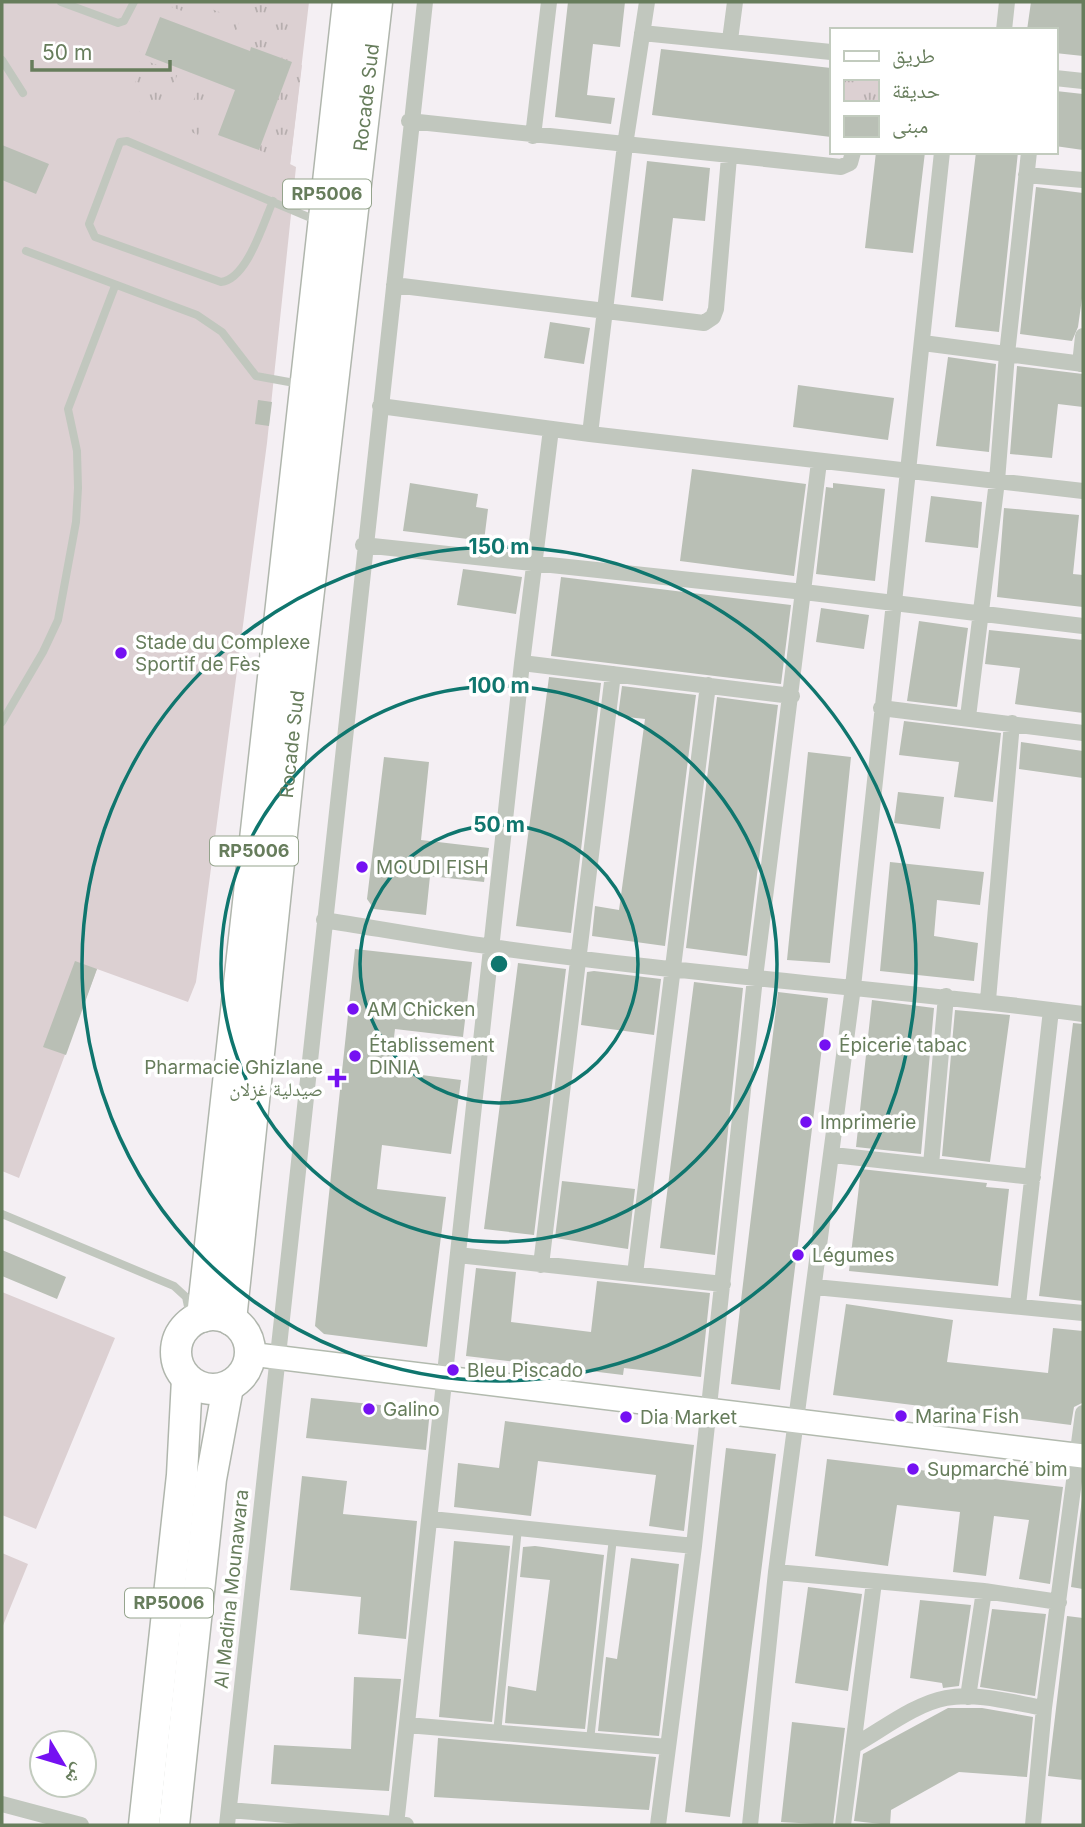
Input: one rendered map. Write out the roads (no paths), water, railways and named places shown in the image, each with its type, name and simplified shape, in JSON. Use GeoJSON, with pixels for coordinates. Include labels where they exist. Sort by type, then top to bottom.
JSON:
{"type":"FeatureCollection","features":[{"type":"Feature","properties":{"kind":"highway","name":"RP5006"},"geometry":{"type":"LineString","coordinates":[[306,385],[348,2]]}},
{"type":"Feature","properties":{"kind":"highway","name":"Rocade Sud"},"geometry":{"type":"LineString","coordinates":[[208,1320],[292,743],[377,2]]}},
{"type":"Feature","properties":{"kind":"highway","name":"Rocade Sud"},"geometry":{"type":"LineString","coordinates":[[208,1320],[306,385]]}},
{"type":"Feature","properties":{"kind":"highway","name":"RP5006"},"geometry":{"type":"LineString","coordinates":[[144,1825],[182,1475],[187,1379],[179,1368],[176,1355],[182,1332],[208,1320]]}},
{"type":"Feature","properties":{"kind":"highway"},"geometry":{"type":"LineString","coordinates":[[208,1320],[246,1334],[263,1355]]}},
{"type":"Feature","properties":{"kind":"highway","name":"RP5006"},"geometry":{"type":"LineString","coordinates":[[174,1825],[213,1468],[228,1387],[263,1355]]}},
{"type":"Feature","properties":{"kind":"highway"},"geometry":{"type":"LineString","coordinates":[[187,1379],[206,1389],[228,1387]]}},
{"type":"Feature","properties":{"kind":"street","name":"Al Madina Mounawara"},"geometry":{"type":"LineString","coordinates":[[228,1818],[263,1355],[324,919],[363,545],[425,2]]}},
{"type":"Feature","properties":{"kind":"street"},"geometry":{"type":"LineString","coordinates":[[533,136],[549,2]]}},
{"type":"Feature","properties":{"kind":"street"},"geometry":{"type":"LineString","coordinates":[[590,434],[625,145],[646,2]]}},
{"type":"Feature","properties":{"kind":"street"},"geometry":{"type":"LineString","coordinates":[[730,40],[735,2]]}},
{"type":"Feature","properties":{"kind":"street"},"geometry":{"type":"LineString","coordinates":[[1004,28],[1007,2]]}},
{"type":"Feature","properties":{"kind":"street"},"geometry":{"type":"LineString","coordinates":[[642,33],[830,52]]}},
{"type":"Feature","properties":{"kind":"street"},"geometry":{"type":"LineString","coordinates":[[1057,78],[1083,81]]}},
{"type":"Feature","properties":{"kind":"street"},"geometry":{"type":"LineString","coordinates":[[410,121],[841,167],[849,163],[852,154]]}},
{"type":"Feature","properties":{"kind":"street"},"geometry":{"type":"LineString","coordinates":[[750,1825],[776,1572],[799,1421],[853,987],[942,154]]}},
{"type":"Feature","properties":{"kind":"street"},"geometry":{"type":"LineString","coordinates":[[968,717],[978,613],[997,481],[1007,354],[1029,154]]}},
{"type":"Feature","properties":{"kind":"street"},"geometry":{"type":"LineString","coordinates":[[394,285],[605,313],[704,323],[713,317],[729,157]]}},
{"type":"Feature","properties":{"kind":"street"},"geometry":{"type":"LineString","coordinates":[[1026,174],[1083,180]]}},
{"type":"Feature","properties":{"kind":"street"},"geometry":{"type":"LineString","coordinates":[[923,343],[1082,364],[1083,336]]}},
{"type":"Feature","properties":{"kind":"street"},"geometry":{"type":"LineString","coordinates":[[380,406],[819,462],[1083,491]]}},
{"type":"Feature","properties":{"kind":"street"},"geometry":{"type":"LineString","coordinates":[[396,1825],[522,663],[551,429]]}},
{"type":"Feature","properties":{"kind":"street"},"geometry":{"type":"LineString","coordinates":[[658,1825],[694,1546],[755,978],[819,462]]}},
{"type":"Feature","properties":{"kind":"street"},"geometry":{"type":"LineString","coordinates":[[363,545],[804,592],[1083,626]]}},
{"type":"Feature","properties":{"kind":"street"},"geometry":{"type":"LineString","coordinates":[[522,663],[792,696]]}},
{"type":"Feature","properties":{"kind":"street"},"geometry":{"type":"LineString","coordinates":[[541,1265],[613,674]]}},
{"type":"Feature","properties":{"kind":"street"},"geometry":{"type":"LineString","coordinates":[[635,1274],[708,685]]}},
{"type":"Feature","properties":{"kind":"street"},"geometry":{"type":"LineString","coordinates":[[881,708],[1083,733]]}},
{"type":"Feature","properties":{"kind":"street"},"geometry":{"type":"LineString","coordinates":[[988,1000],[1012,723]]}},
{"type":"Feature","properties":{"kind":"street"},"geometry":{"type":"LineString","coordinates":[[324,919],[492,947],[755,978],[988,1000],[1083,1014]]}},
{"type":"Feature","properties":{"kind":"street"},"geometry":{"type":"LineString","coordinates":[[931,1165],[946,996]]}},
{"type":"Feature","properties":{"kind":"street"},"geometry":{"type":"LineString","coordinates":[[1018,1305],[1051,1010]]}},
{"type":"Feature","properties":{"kind":"street"},"geometry":{"type":"LineString","coordinates":[[833,1155],[1034,1177]]}},
{"type":"Feature","properties":{"kind":"street"},"geometry":{"type":"LineString","coordinates":[[458,1255],[723,1284]]}},
{"type":"Feature","properties":{"kind":"street"},"geometry":{"type":"LineString","coordinates":[[815,1287],[1083,1313]]}},
{"type":"Feature","properties":{"kind":"street"},"geometry":{"type":"LineString","coordinates":[[263,1355],[1080,1455]]}},
{"type":"Feature","properties":{"kind":"street"},"geometry":{"type":"LineString","coordinates":[[1033,1825],[1045,1708],[1080,1455],[1083,1413]]}},
{"type":"Feature","properties":{"kind":"street"},"geometry":{"type":"LineString","coordinates":[[431,1519],[694,1546]]}},
{"type":"Feature","properties":{"kind":"street"},"geometry":{"type":"LineString","coordinates":[[776,1572],[984,1591],[1059,1602]]}},
{"type":"Feature","properties":{"kind":"street"},"geometry":{"type":"LineString","coordinates":[[843,1825],[874,1582]]}},
{"type":"Feature","properties":{"kind":"street"},"geometry":{"type":"LineString","coordinates":[[968,1697],[984,1591]]}},
{"type":"Feature","properties":{"kind":"street"},"geometry":{"type":"LineString","coordinates":[[853,1746],[932,1702],[968,1697],[1045,1708]]}},
{"type":"Feature","properties":{"kind":"street"},"geometry":{"type":"LineString","coordinates":[[407,1725],[668,1747]]}},
{"type":"Feature","properties":{"kind":"street"},"geometry":{"type":"LineString","coordinates":[[2,1804],[81,1825]]}},
{"type":"Feature","properties":{"kind":"street"},"geometry":{"type":"LineString","coordinates":[[228,1818],[406,1825]]}},
{"type":"Feature","properties":{"kind":"lane"},"geometry":{"type":"LineString","coordinates":[[61,2],[118,23],[124,21],[134,2]]}},
{"type":"Feature","properties":{"kind":"lane"},"geometry":{"type":"LineString","coordinates":[[2,60],[23,93]]}},
{"type":"Feature","properties":{"kind":"lane"},"geometry":{"type":"LineString","coordinates":[[273,201],[241,272],[231,281],[221,282],[95,237],[89,230],[120,142],[128,141],[273,201],[324,224]]}},
{"type":"Feature","properties":{"kind":"lane"},"geometry":{"type":"LineString","coordinates":[[26,251],[197,315],[212,324],[256,376],[306,385]]}},
{"type":"Feature","properties":{"kind":"lane"},"geometry":{"type":"LineString","coordinates":[[2,722],[44,652],[58,620],[76,522],[79,488],[77,451],[68,409],[115,286]]}},
{"type":"Feature","properties":{"kind":"lane"},"geometry":{"type":"LineString","coordinates":[[2,1214],[174,1286],[208,1320]]}},
{"type":"Feature","properties":{"kind":"lane"},"geometry":{"type":"LineString","coordinates":[[496,1733],[518,1528]]}},
{"type":"Feature","properties":{"kind":"lane"},"geometry":{"type":"LineString","coordinates":[[590,1740],[613,1538]]}},
{"type":"Feature","properties":{"kind":"place","name":"Stade du Complexe Sportif de Fès"},"geometry":{"type":"Point","coordinates":[121,653]}},
{"type":"Feature","properties":{"kind":"place","name":"MOUDI FISH"},"geometry":{"type":"Point","coordinates":[362,867]}},
{"type":"Feature","properties":{"kind":"place","name":"AM Chicken"},"geometry":{"type":"Point","coordinates":[353,1009]}},
{"type":"Feature","properties":{"kind":"place","name":"Épicerie tabac"},"geometry":{"type":"Point","coordinates":[825,1045]}},
{"type":"Feature","properties":{"kind":"place","name":"Établissement DINIA"},"geometry":{"type":"Point","coordinates":[355,1056]}},
{"type":"Feature","properties":{"kind":"place","name":"Pharmacie Ghizlane صيدلية غزلان"},"geometry":{"type":"Point","coordinates":[337,1078]}},
{"type":"Feature","properties":{"kind":"place","name":"Imprimerie"},"geometry":{"type":"Point","coordinates":[806,1122]}},
{"type":"Feature","properties":{"kind":"place","name":"Légumes"},"geometry":{"type":"Point","coordinates":[798,1255]}},
{"type":"Feature","properties":{"kind":"place","name":"Bleu Piscado"},"geometry":{"type":"Point","coordinates":[453,1370]}},
{"type":"Feature","properties":{"kind":"place","name":"Galino"},"geometry":{"type":"Point","coordinates":[369,1409]}},
{"type":"Feature","properties":{"kind":"place","name":"Marina Fish"},"geometry":{"type":"Point","coordinates":[901,1416]}},
{"type":"Feature","properties":{"kind":"place","name":"Dia Market"},"geometry":{"type":"Point","coordinates":[626,1417]}},
{"type":"Feature","properties":{"kind":"place","name":"Supmarché bim"},"geometry":{"type":"Point","coordinates":[913,1469]}}]}
